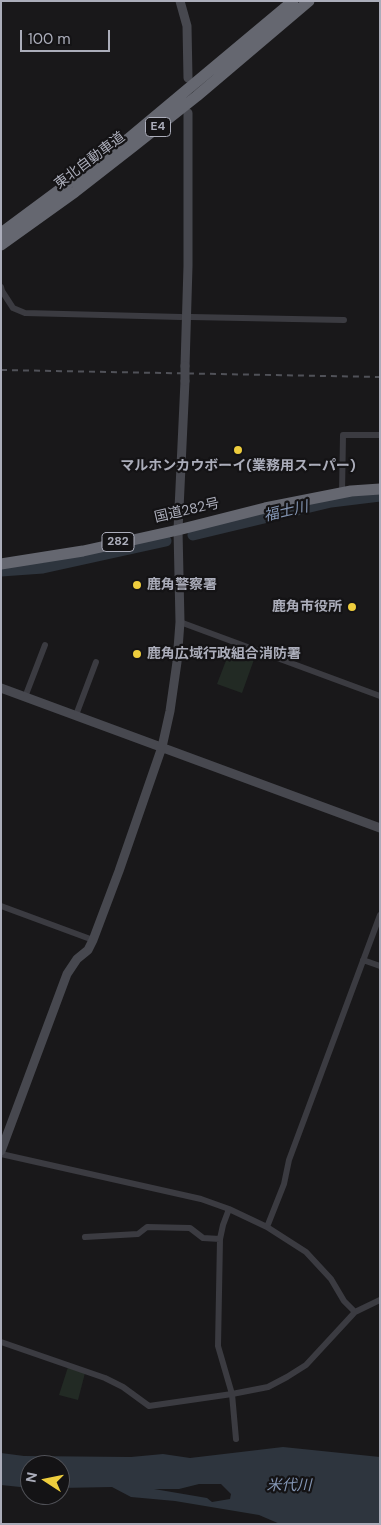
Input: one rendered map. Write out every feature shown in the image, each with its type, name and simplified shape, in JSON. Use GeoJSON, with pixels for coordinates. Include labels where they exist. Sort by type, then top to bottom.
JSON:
{"type":"FeatureCollection","features":[{"type":"Feature","properties":{"kind":"highway","name":"東北自動車道"},"geometry":{"type":"LineString","coordinates":[[1,233],[128,139],[293,1]]}},
{"type":"Feature","properties":{"kind":"highway","name":"東北自動車道"},"geometry":{"type":"LineString","coordinates":[[1,245],[75,192],[134,146],[197,96],[309,1]]}},
{"type":"Feature","properties":{"kind":"highway","name":"国道282号"},"geometry":{"type":"LineString","coordinates":[[1,564],[50,557],[178,530],[265,508],[342,493],[380,489]]}},
{"type":"Feature","properties":{"kind":"street"},"geometry":{"type":"LineString","coordinates":[[180,1],[186,26],[188,78]]}},
{"type":"Feature","properties":{"kind":"street"},"geometry":{"type":"LineString","coordinates":[[188,113],[188,248],[178,530],[180,622],[170,711],[162,747],[120,871],[88,950],[77,959],[67,974],[1,1152],[201,1199],[229,1209],[267,1227],[306,1252],[331,1279],[344,1301],[355,1312]]}},
{"type":"Feature","properties":{"kind":"street"},"geometry":{"type":"LineString","coordinates":[[1,287],[13,308],[25,312],[181,317]]}},
{"type":"Feature","properties":{"kind":"street"},"geometry":{"type":"LineString","coordinates":[[190,317],[344,320]]}},
{"type":"Feature","properties":{"kind":"street"},"geometry":{"type":"LineString","coordinates":[[342,493],[343,435],[380,435]]}},
{"type":"Feature","properties":{"kind":"street"},"geometry":{"type":"LineString","coordinates":[[180,622],[380,696]]}},
{"type":"Feature","properties":{"kind":"street"},"geometry":{"type":"LineString","coordinates":[[25,697],[45,645]]}},
{"type":"Feature","properties":{"kind":"street"},"geometry":{"type":"LineString","coordinates":[[76,715],[96,662]]}},
{"type":"Feature","properties":{"kind":"street"},"geometry":{"type":"LineString","coordinates":[[1,688],[380,828]]}},
{"type":"Feature","properties":{"kind":"street"},"geometry":{"type":"LineString","coordinates":[[1,906],[93,940]]}},
{"type":"Feature","properties":{"kind":"street"},"geometry":{"type":"LineString","coordinates":[[267,1227],[284,1184],[288,1160],[380,915]]}},
{"type":"Feature","properties":{"kind":"street"},"geometry":{"type":"LineString","coordinates":[[363,960],[380,966]]}},
{"type":"Feature","properties":{"kind":"street"},"geometry":{"type":"LineString","coordinates":[[229,1209],[220,1239],[218,1346],[232,1394],[236,1439]]}},
{"type":"Feature","properties":{"kind":"street"},"geometry":{"type":"LineString","coordinates":[[85,1237],[138,1234],[147,1227],[190,1228],[203,1238],[220,1239]]}},
{"type":"Feature","properties":{"kind":"street"},"geometry":{"type":"LineString","coordinates":[[1,1342],[105,1378],[123,1387],[149,1406],[268,1387],[306,1365],[355,1312],[380,1300]]}},
{"type":"Feature","properties":{"kind":"shaded area"},"geometry":{"type":"Polygon","coordinates":[[[232,645],[256,654],[242,693],[217,684],[232,645]]]}},
{"type":"Feature","properties":{"kind":"shaded area"},"geometry":{"type":"Polygon","coordinates":[[[68,1367],[85,1373],[78,1400],[59,1395],[68,1367]]]}},
{"type":"Feature","properties":{"kind":"water","name":"米代川"},"geometry":{"type":"Polygon","coordinates":[[[283,1447],[380,1457],[380,1524],[280,1524],[259,1515],[175,1501],[131,1497],[112,1487],[70,1488],[70,1456],[131,1457],[163,1454],[190,1458],[283,1447]],[[199,1484],[179,1489],[154,1489],[207,1498],[212,1502],[230,1499],[231,1494],[221,1484],[199,1484]]]}},
{"type":"Feature","properties":{"kind":"water","name":"米代川"},"geometry":{"type":"Polygon","coordinates":[[[1,1453],[20,1455],[20,1487],[1,1485],[1,1453]]]}},
{"type":"Feature","properties":{"kind":"waterway","name":"福士川"},"geometry":{"type":"LineString","coordinates":[[193,535],[331,502],[380,496]]}},
{"type":"Feature","properties":{"kind":"waterway","name":"福士川"},"geometry":{"type":"LineString","coordinates":[[1,571],[43,568],[166,541]]}},
{"type":"Feature","properties":{"kind":"railway"},"geometry":{"type":"LineString","coordinates":[[1,370],[380,377]]}},
{"type":"Feature","properties":{"kind":"place","name":"マルホンカウボーイ(業務用スーパー)"},"geometry":{"type":"Point","coordinates":[238,450]}},
{"type":"Feature","properties":{"kind":"place","name":"鹿角警察署"},"geometry":{"type":"Point","coordinates":[137,585]}},
{"type":"Feature","properties":{"kind":"place","name":"鹿角市役所"},"geometry":{"type":"Point","coordinates":[352,607]}},
{"type":"Feature","properties":{"kind":"place","name":"鹿角広域行政組合消防署"},"geometry":{"type":"Point","coordinates":[137,654]}}]}
